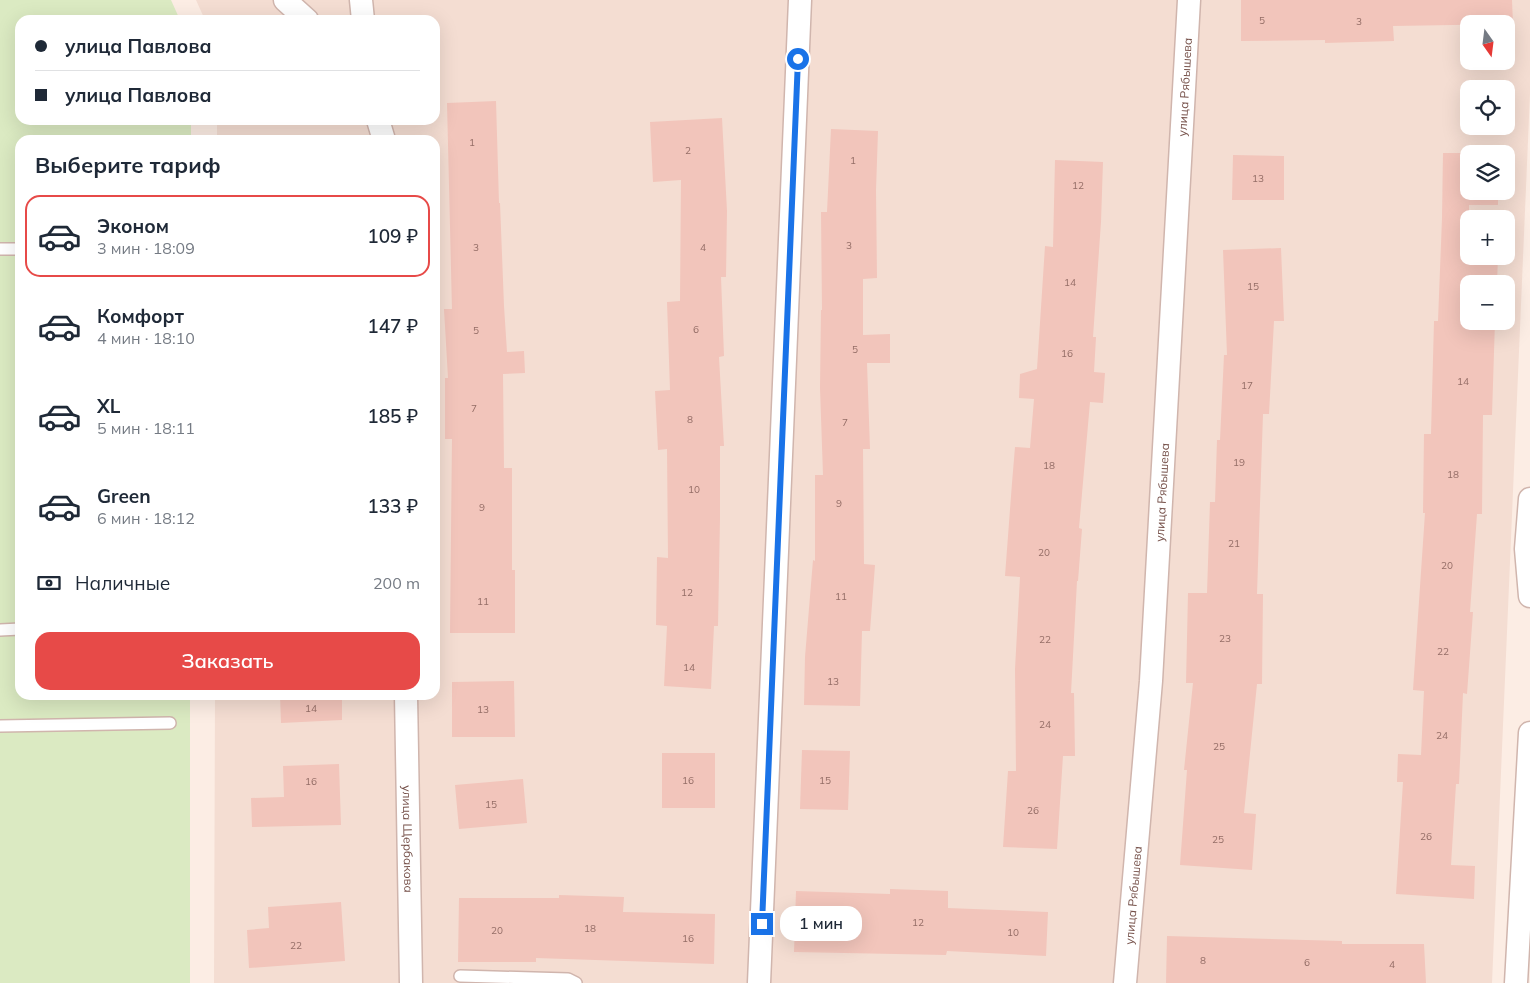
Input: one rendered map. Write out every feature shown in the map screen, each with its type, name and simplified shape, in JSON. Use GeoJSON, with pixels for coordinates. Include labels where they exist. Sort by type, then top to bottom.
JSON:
{"type":"FeatureCollection","features":[{"type":"Feature","properties":{"kind":"street"},"geometry":{"type":"LineString","coordinates":[[285,0],[301,15]]}},
{"type":"Feature","properties":{"kind":"street"},"geometry":{"type":"LineString","coordinates":[[361,0],[362,15]]}},
{"type":"Feature","properties":{"kind":"street"},"geometry":{"type":"LineString","coordinates":[[759,983],[800,0]]}},
{"type":"Feature","properties":{"kind":"street","name":"улица Рябышева"},"geometry":{"type":"LineString","coordinates":[[1124,983],[1151,681],[1190,0]]}},
{"type":"Feature","properties":{"kind":"street"},"geometry":{"type":"LineString","coordinates":[[1530,500],[1526,549],[1530,596]]}},
{"type":"Feature","properties":{"kind":"street","name":"улица Щербакова"},"geometry":{"type":"LineString","coordinates":[[406,700],[411,983]]}},
{"type":"Feature","properties":{"kind":"street"},"geometry":{"type":"LineString","coordinates":[[1516,983],[1530,734]]}},
{"type":"Feature","properties":{"kind":"lane"},"geometry":{"type":"LineString","coordinates":[[0,249],[15,249]]}},
{"type":"Feature","properties":{"kind":"lane"},"geometry":{"type":"LineString","coordinates":[[0,630],[15,629]]}},
{"type":"Feature","properties":{"kind":"lane"},"geometry":{"type":"LineString","coordinates":[[0,726],[170,723]]}},
{"type":"Feature","properties":{"kind":"lane"},"geometry":{"type":"LineString","coordinates":[[460,976],[568,980],[576,983]]}},
{"type":"Feature","properties":{"kind":"shaded area"},"geometry":{"type":"Polygon","coordinates":[[[196,0],[1530,0],[1530,94],[1492,983],[214,983],[215,700],[440,700],[440,135],[217,135],[217,125],[440,125],[440,15],[203,15],[196,0]]]}},
{"type":"Feature","properties":{"kind":"green space"},"geometry":{"type":"Polygon","coordinates":[[[0,0],[171,0],[178,15],[15,15],[15,125],[191,125],[191,135],[15,135],[15,700],[190,700],[190,983],[0,983],[0,0]]]}},
{"type":"Feature","properties":{"kind":"building"},"geometry":{"type":"Polygon","coordinates":[[[1241,0],[1512,0],[1513,15],[1460,15],[1460,25],[1393,26],[1394,41],[1325,43],[1325,40],[1241,41],[1241,0]]]}},
{"type":"Feature","properties":{"kind":"building"},"geometry":{"type":"Polygon","coordinates":[[[496,101],[507,352],[524,351],[525,373],[503,374],[504,468],[512,468],[512,570],[515,570],[515,633],[450,633],[452,439],[445,439],[445,378],[448,378],[444,309],[452,309],[447,103],[496,101]]]}},
{"type":"Feature","properties":{"kind":"building"},"geometry":{"type":"Polygon","coordinates":[[[722,118],[727,211],[726,277],[721,277],[724,356],[719,357],[724,446],[720,446],[718,626],[714,626],[711,689],[664,686],[667,626],[656,625],[657,557],[668,558],[667,449],[658,450],[655,391],[670,390],[667,302],[680,301],[681,180],[653,182],[650,122],[722,118]]]}},
{"type":"Feature","properties":{"kind":"building"},"geometry":{"type":"Polygon","coordinates":[[[831,129],[878,131],[876,190],[877,278],[863,279],[863,335],[890,334],[890,363],[867,363],[870,449],[863,449],[864,564],[875,565],[870,631],[862,631],[860,706],[804,705],[805,657],[813,560],[815,561],[815,475],[823,475],[820,388],[822,310],[821,212],[827,212],[831,129]]]}},
{"type":"Feature","properties":{"kind":"building"},"geometry":{"type":"Polygon","coordinates":[[[1443,153],[1460,153],[1460,200],[1498,200],[1498,205],[1469,205],[1469,210],[1460,210],[1460,265],[1498,265],[1497,275],[1460,275],[1460,330],[1495,330],[1492,415],[1483,415],[1482,514],[1477,514],[1470,612],[1473,612],[1467,694],[1463,693],[1459,784],[1456,784],[1451,865],[1475,866],[1474,899],[1396,894],[1403,782],[1397,782],[1398,754],[1421,755],[1424,691],[1413,690],[1425,513],[1423,513],[1424,434],[1431,434],[1434,321],[1438,321],[1443,153]]]}},
{"type":"Feature","properties":{"kind":"building"},"geometry":{"type":"Polygon","coordinates":[[[1233,155],[1284,156],[1284,200],[1232,200],[1233,155]]]}},
{"type":"Feature","properties":{"kind":"building"},"geometry":{"type":"Polygon","coordinates":[[[1055,160],[1103,162],[1093,337],[1096,337],[1094,372],[1105,373],[1103,403],[1090,402],[1079,528],[1082,529],[1077,581],[1071,693],[1074,693],[1075,756],[1063,756],[1057,849],[1003,847],[1008,771],[1016,771],[1015,669],[1020,577],[1005,576],[1015,447],[1030,448],[1034,399],[1019,398],[1020,374],[1037,369],[1045,246],[1053,247],[1055,160]]]}},
{"type":"Feature","properties":{"kind":"building"},"geometry":{"type":"Polygon","coordinates":[[[1281,248],[1284,321],[1274,321],[1269,414],[1263,414],[1257,594],[1263,594],[1262,684],[1257,684],[1244,813],[1256,814],[1252,870],[1180,865],[1187,770],[1184,770],[1193,683],[1186,683],[1188,593],[1207,593],[1210,502],[1215,502],[1217,440],[1220,440],[1224,355],[1227,355],[1223,250],[1281,248]]]}},
{"type":"Feature","properties":{"kind":"building"},"geometry":{"type":"Polygon","coordinates":[[[514,681],[515,737],[452,737],[452,682],[514,681]]]}},
{"type":"Feature","properties":{"kind":"building"},"geometry":{"type":"Polygon","coordinates":[[[280,700],[342,700],[342,720],[281,723],[280,700]]]}},
{"type":"Feature","properties":{"kind":"building"},"geometry":{"type":"Polygon","coordinates":[[[802,750],[850,751],[848,810],[800,809],[802,750]]]}},
{"type":"Feature","properties":{"kind":"building"},"geometry":{"type":"Polygon","coordinates":[[[662,753],[715,753],[715,808],[662,808],[662,753]]]}},
{"type":"Feature","properties":{"kind":"building"},"geometry":{"type":"Polygon","coordinates":[[[339,764],[341,825],[252,827],[251,798],[284,797],[283,766],[339,764]]]}},
{"type":"Feature","properties":{"kind":"building"},"geometry":{"type":"Polygon","coordinates":[[[523,779],[527,823],[459,829],[455,785],[523,779]]]}},
{"type":"Feature","properties":{"kind":"building"},"geometry":{"type":"Polygon","coordinates":[[[890,889],[948,891],[948,908],[1048,912],[1046,956],[947,951],[946,955],[794,952],[796,891],[890,894],[890,889]]]}},
{"type":"Feature","properties":{"kind":"building"},"geometry":{"type":"Polygon","coordinates":[[[559,895],[624,897],[623,912],[715,914],[714,964],[536,958],[536,962],[458,962],[459,898],[559,898],[559,895]]]}},
{"type":"Feature","properties":{"kind":"building"},"geometry":{"type":"Polygon","coordinates":[[[341,902],[345,961],[249,968],[247,930],[269,928],[268,907],[341,902]]]}},
{"type":"Feature","properties":{"kind":"building"},"geometry":{"type":"Polygon","coordinates":[[[1167,936],[1342,941],[1342,944],[1424,944],[1426,983],[1166,983],[1167,936]]]}},
{"type":"Feature","properties":{"kind":"route"},"geometry":{"type":"LineString","coordinates":[[762,924],[798,59]]}}]}
